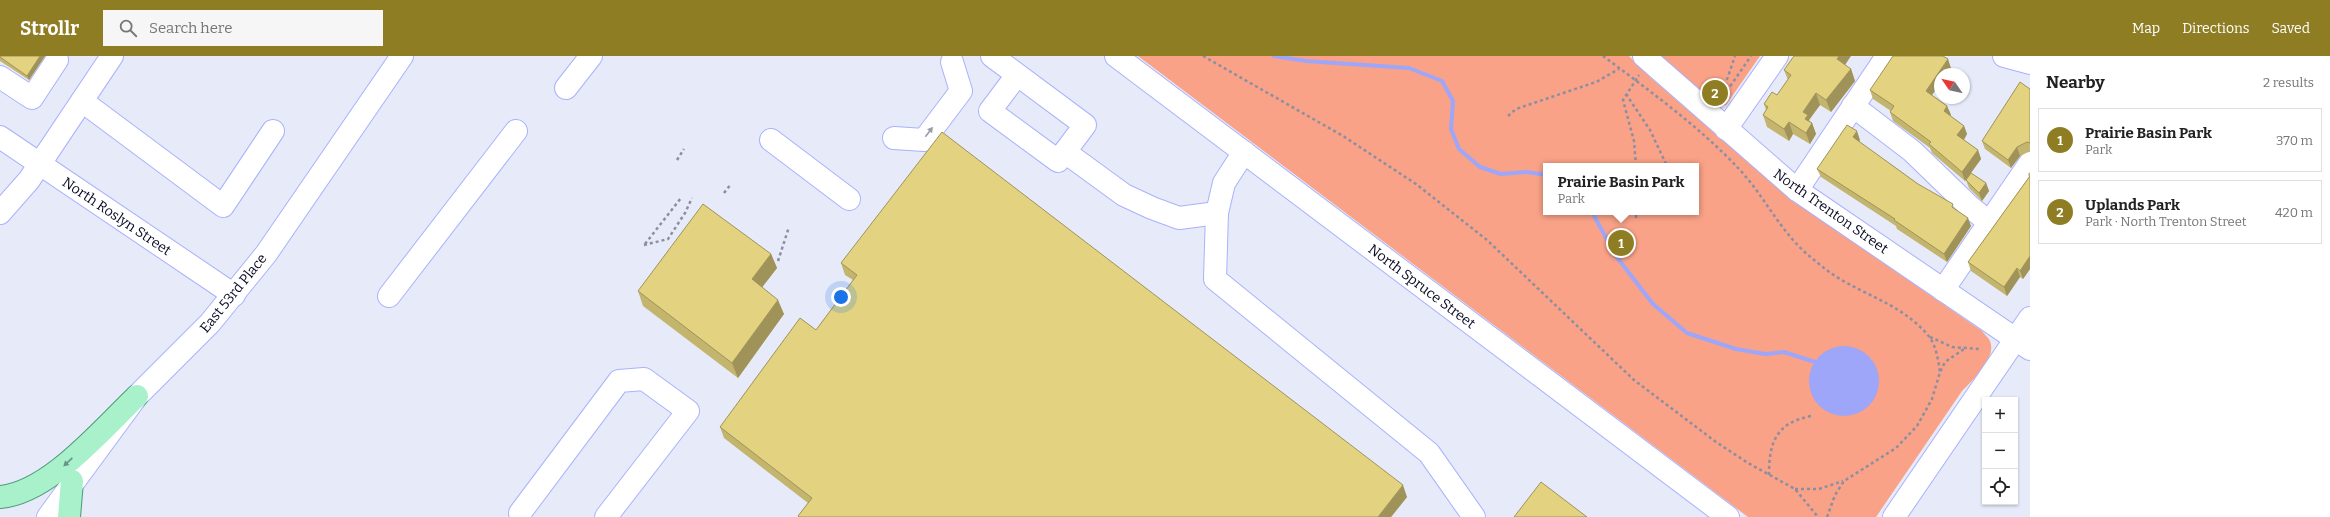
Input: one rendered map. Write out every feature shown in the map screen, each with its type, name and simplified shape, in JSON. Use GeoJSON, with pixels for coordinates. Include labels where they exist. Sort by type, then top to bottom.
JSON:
{"type":"FeatureCollection","features":[{"type":"Feature","properties":{"kind":"main road"},"geometry":{"type":"LineString","coordinates":[[0,497],[26,492],[54,474],[137,396]]}},
{"type":"Feature","properties":{"kind":"main road"},"geometry":{"type":"LineString","coordinates":[[69,517],[72,481]]}},
{"type":"Feature","properties":{"kind":"street"},"geometry":{"type":"LineString","coordinates":[[0,213],[40,164],[112,56]]}},
{"type":"Feature","properties":{"kind":"street","name":"East 53rd Place"},"geometry":{"type":"LineString","coordinates":[[48,517],[72,481],[137,396],[196,339],[234,295],[284,228],[402,56]]}},
{"type":"Feature","properties":{"kind":"street"},"geometry":{"type":"LineString","coordinates":[[566,88],[591,56]]}},
{"type":"Feature","properties":{"kind":"street"},"geometry":{"type":"LineString","coordinates":[[992,56],[1085,125],[1058,161],[990,111],[1017,75]]}},
{"type":"Feature","properties":{"kind":"street","name":"North Spruce Street"},"geometry":{"type":"LineString","coordinates":[[1116,56],[1728,517]]}},
{"type":"Feature","properties":{"kind":"street","name":"North Trenton Street"},"geometry":{"type":"LineString","coordinates":[[1644,56],[1797,190],[2022,344]]}},
{"type":"Feature","properties":{"kind":"street"},"geometry":{"type":"LineString","coordinates":[[1726,129],[1777,56]]}},
{"type":"Feature","properties":{"kind":"street"},"geometry":{"type":"LineString","coordinates":[[1797,190],[1887,56]]}},
{"type":"Feature","properties":{"kind":"street"},"geometry":{"type":"LineString","coordinates":[[0,76],[32,98],[56,57]]}},
{"type":"Feature","properties":{"kind":"street"},"geometry":{"type":"LineString","coordinates":[[894,138],[924,140],[961,91],[952,62]]}},
{"type":"Feature","properties":{"kind":"street"},"geometry":{"type":"LineString","coordinates":[[82,101],[222,206],[274,131]]}},
{"type":"Feature","properties":{"kind":"street"},"geometry":{"type":"LineString","coordinates":[[1853,106],[1912,151],[1970,207],[1989,222]]}},
{"type":"Feature","properties":{"kind":"street"},"geometry":{"type":"LineString","coordinates":[[388,296],[516,131]]}},
{"type":"Feature","properties":{"kind":"street","name":"North Roslyn Street"},"geometry":{"type":"LineString","coordinates":[[0,137],[234,295]]}},
{"type":"Feature","properties":{"kind":"street"},"geometry":{"type":"LineString","coordinates":[[771,140],[849,199]]}},
{"type":"Feature","properties":{"kind":"street"},"geometry":{"type":"LineString","coordinates":[[1065,152],[1124,195],[1152,208],[1179,218],[1217,213]]}},
{"type":"Feature","properties":{"kind":"street"},"geometry":{"type":"LineString","coordinates":[[1244,152],[1224,183],[1217,213],[1215,279],[1429,453],[1474,517]]}},
{"type":"Feature","properties":{"kind":"street"},"geometry":{"type":"LineString","coordinates":[[1943,290],[2030,163]]}},
{"type":"Feature","properties":{"kind":"street"},"geometry":{"type":"LineString","coordinates":[[1894,517],[2022,344],[2030,318]]}},
{"type":"Feature","properties":{"kind":"street"},"geometry":{"type":"LineString","coordinates":[[520,513],[619,381],[644,379],[688,411],[606,517]]}},
{"type":"Feature","properties":{"kind":"path"},"geometry":{"type":"LineString","coordinates":[[1203,56],[1343,136],[1416,184],[1487,240],[1634,380],[1691,424],[1769,475],[1795,489],[1818,517]]}},
{"type":"Feature","properties":{"kind":"path"},"geometry":{"type":"LineString","coordinates":[[1603,56],[1620,68],[1739,168],[1779,224],[1800,248],[1840,279],[1905,313],[1930,337],[1946,345],[1964,349],[1980,349]]}},
{"type":"Feature","properties":{"kind":"path"},"geometry":{"type":"LineString","coordinates":[[1735,56],[1720,101],[1751,56]]}},
{"type":"Feature","properties":{"kind":"path"},"geometry":{"type":"LineString","coordinates":[[1508,116],[1516,109],[1596,82],[1620,68]]}},
{"type":"Feature","properties":{"kind":"path"},"geometry":{"type":"LineString","coordinates":[[1635,81],[1623,100],[1634,141],[1636,163]]}},
{"type":"Feature","properties":{"kind":"path"},"geometry":{"type":"LineString","coordinates":[[1626,94],[1650,130],[1666,163]]}},
{"type":"Feature","properties":{"kind":"path"},"geometry":{"type":"LineString","coordinates":[[677,160],[684,150]]}},
{"type":"Feature","properties":{"kind":"path"},"geometry":{"type":"LineString","coordinates":[[724,193],[731,184]]}},
{"type":"Feature","properties":{"kind":"path"},"geometry":{"type":"LineString","coordinates":[[682,198],[644,244],[668,239],[685,214],[692,198]]}},
{"type":"Feature","properties":{"kind":"path"},"geometry":{"type":"LineString","coordinates":[[778,261],[789,227]]}},
{"type":"Feature","properties":{"kind":"path"},"geometry":{"type":"LineString","coordinates":[[1930,337],[1937,354],[1940,372]]}},
{"type":"Feature","properties":{"kind":"path"},"geometry":{"type":"LineString","coordinates":[[1795,489],[1819,489],[1844,481],[1885,456],[1907,438],[1926,413],[1940,372],[1949,358],[1964,349]]}},
{"type":"Feature","properties":{"kind":"path"},"geometry":{"type":"LineString","coordinates":[[1769,475],[1774,440],[1786,425],[1794,420],[1811,416]]}},
{"type":"Feature","properties":{"kind":"path"},"geometry":{"type":"LineString","coordinates":[[1827,517],[1835,495],[1844,481]]}},
{"type":"Feature","properties":{"kind":"shaded area"},"geometry":{"type":"Polygon","coordinates":[[[1138,56],[1629,56],[1651,78],[1791,199],[1982,331],[1990,341],[1990,354],[1983,368],[1962,391],[1876,517],[1748,517],[1138,56]]]}},
{"type":"Feature","properties":{"kind":"shaded area"},"geometry":{"type":"Polygon","coordinates":[[[1656,56],[1760,56],[1726,105],[1713,108],[1656,56]]]}},
{"type":"Feature","properties":{"kind":"water"},"geometry":{"type":"Polygon","coordinates":[[[1844,346],[1857,349],[1869,356],[1876,368],[1879,381],[1876,394],[1869,406],[1857,413],[1844,416],[1831,413],[1819,406],[1812,394],[1809,381],[1812,368],[1819,356],[1831,349],[1844,346]]]}},
{"type":"Feature","properties":{"kind":"building"},"geometry":{"type":"Polygon","coordinates":[[[0,56],[40,56],[27,76],[0,56]]]}},
{"type":"Feature","properties":{"kind":"building"},"geometry":{"type":"Polygon","coordinates":[[[1794,56],[1839,56],[1837,59],[1851,69],[1826,100],[1816,93],[1803,112],[1808,115],[1805,119],[1812,123],[1806,133],[1789,122],[1784,129],[1763,115],[1768,107],[1764,104],[1772,92],[1777,95],[1791,75],[1784,70],[1794,56]]]}},
{"type":"Feature","properties":{"kind":"building"},"geometry":{"type":"Polygon","coordinates":[[[1893,56],[1943,56],[1948,59],[1942,68],[1934,68],[1934,79],[1926,91],[1934,97],[1934,104],[1944,104],[1947,106],[1944,111],[1964,126],[1957,135],[1978,150],[1962,172],[1929,144],[1931,142],[1890,112],[1894,106],[1870,90],[1893,56]]]}},
{"type":"Feature","properties":{"kind":"building"},"geometry":{"type":"Polygon","coordinates":[[[2020,82],[2030,89],[2030,143],[2027,142],[2017,147],[2008,160],[1982,141],[2020,82]]]}},
{"type":"Feature","properties":{"kind":"building"},"geometry":{"type":"Polygon","coordinates":[[[1847,125],[1857,131],[1853,137],[1918,184],[1953,204],[1952,207],[1968,218],[1944,254],[1894,220],[1895,219],[1817,169],[1847,125]]]}},
{"type":"Feature","properties":{"kind":"building"},"geometry":{"type":"Polygon","coordinates":[[[942,132],[1403,485],[1378,517],[799,517],[798,516],[812,498],[720,427],[800,318],[816,330],[857,275],[841,263],[942,132]]]}},
{"type":"Feature","properties":{"kind":"building"},"geometry":{"type":"Polygon","coordinates":[[[1971,173],[1986,183],[1979,193],[1966,180],[1971,173]]]}},
{"type":"Feature","properties":{"kind":"building"},"geometry":{"type":"Polygon","coordinates":[[[2030,176],[2030,256],[2020,271],[2017,268],[2004,287],[1968,262],[2030,176]]]}},
{"type":"Feature","properties":{"kind":"building"},"geometry":{"type":"Polygon","coordinates":[[[703,204],[771,254],[752,279],[778,300],[732,363],[638,291],[703,204]]]}},
{"type":"Feature","properties":{"kind":"building"},"geometry":{"type":"Polygon","coordinates":[[[1541,482],[1587,517],[1514,517],[1541,482]]]}},
{"type":"Feature","properties":{"kind":"waterway"},"geometry":{"type":"LineString","coordinates":[[1274,56],[1306,61],[1409,68],[1442,81],[1453,101],[1451,129],[1459,149],[1480,167],[1501,174],[1527,172],[1543,175]]}},
{"type":"Feature","properties":{"kind":"waterway"},"geometry":{"type":"LineString","coordinates":[[1594,215],[1616,256],[1653,304],[1687,333],[1736,349],[1765,354],[1784,352],[1815,362]]}},
{"type":"Feature","properties":{"kind":"place","name":"Uplands Park"},"geometry":{"type":"Point","coordinates":[1715,93]}},
{"type":"Feature","properties":{"kind":"place","name":"Prairie Basin Park"},"geometry":{"type":"Point","coordinates":[1621,243]}}]}
